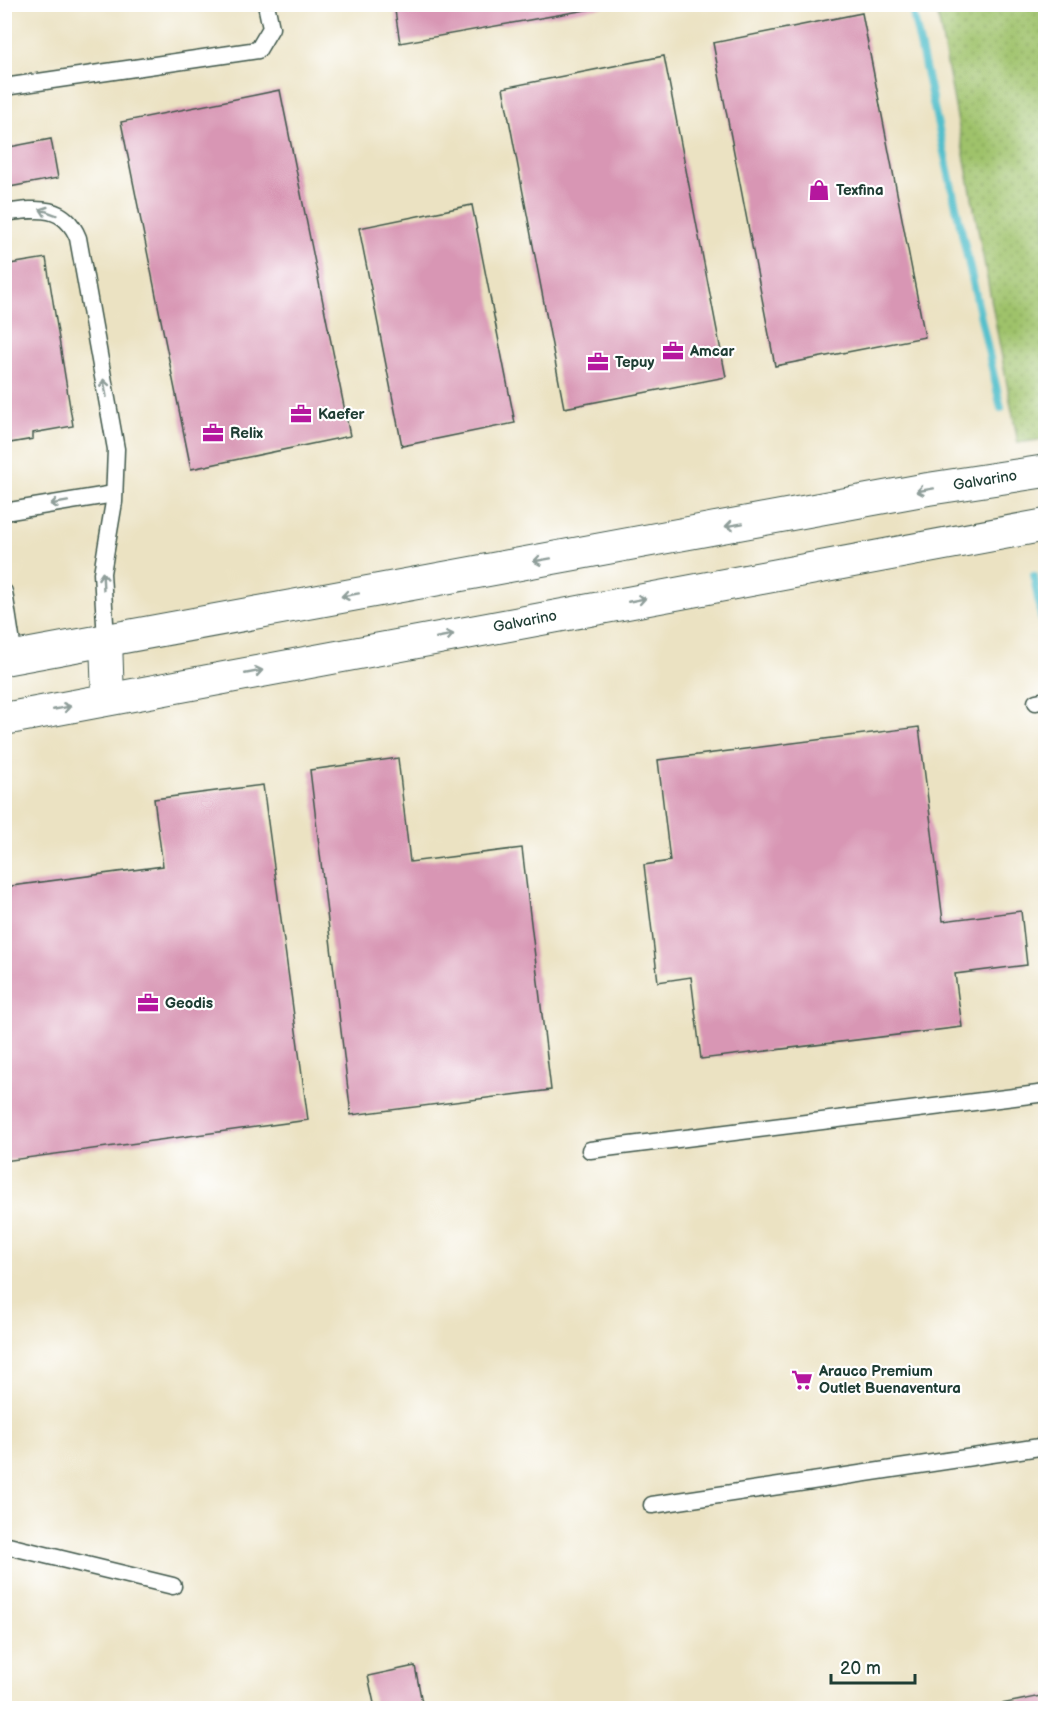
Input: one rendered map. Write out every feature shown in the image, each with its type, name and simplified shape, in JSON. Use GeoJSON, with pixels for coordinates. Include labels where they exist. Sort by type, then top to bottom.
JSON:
{"type":"FeatureCollection","features":[{"type":"Feature","properties":{"kind":"street","name":"Galvarino"},"geometry":{"type":"LineString","coordinates":[[9,658],[928,489],[1046,471]]}},
{"type":"Feature","properties":{"kind":"street","name":"Galvarino"},"geometry":{"type":"LineString","coordinates":[[4,719],[1046,525]]}},
{"type":"Feature","properties":{"kind":"street"},"geometry":{"type":"LineString","coordinates":[[106,640],[108,699]]}},
{"type":"Feature","properties":{"kind":"lane"},"geometry":{"type":"LineString","coordinates":[[4,87],[258,50],[271,28],[266,4]]}},
{"type":"Feature","properties":{"kind":"lane"},"geometry":{"type":"LineString","coordinates":[[4,213],[42,208],[49,210],[75,228],[78,238],[116,449],[114,494],[102,573],[106,640]]}},
{"type":"Feature","properties":{"kind":"lane"},"geometry":{"type":"LineString","coordinates":[[4,512],[114,494]]}},
{"type":"Feature","properties":{"kind":"lane"},"geometry":{"type":"LineString","coordinates":[[4,592],[9,658]]}},
{"type":"Feature","properties":{"kind":"lane"},"geometry":{"type":"LineString","coordinates":[[590,1150],[1046,1093]]}},
{"type":"Feature","properties":{"kind":"lane"},"geometry":{"type":"LineString","coordinates":[[652,1505],[1046,1446]]}},
{"type":"Feature","properties":{"kind":"lane"},"geometry":{"type":"LineString","coordinates":[[4,1545],[173,1586]]}},
{"type":"Feature","properties":{"kind":"green space"},"geometry":{"type":"Polygon","coordinates":[[[936,5],[1045,5],[1045,439],[1018,443],[936,5]]]}},
{"type":"Feature","properties":{"kind":"building"},"geometry":{"type":"Polygon","coordinates":[[[394,4],[608,4],[608,6],[400,43],[394,4]]]}},
{"type":"Feature","properties":{"kind":"building","name":"Texfina"},"geometry":{"type":"Polygon","coordinates":[[[862,13],[925,337],[775,366],[713,43],[862,13]]]}},
{"type":"Feature","properties":{"kind":"building"},"geometry":{"type":"Polygon","coordinates":[[[664,56],[726,377],[564,408],[503,88],[664,56]]]}},
{"type":"Feature","properties":{"kind":"building"},"geometry":{"type":"Polygon","coordinates":[[[280,90],[350,436],[191,469],[121,122],[280,90]]]}},
{"type":"Feature","properties":{"kind":"building"},"geometry":{"type":"Polygon","coordinates":[[[51,139],[58,178],[4,188],[4,148],[51,139]]]}},
{"type":"Feature","properties":{"kind":"building"},"geometry":{"type":"Polygon","coordinates":[[[472,205],[515,423],[402,446],[359,228],[472,205]]]}},
{"type":"Feature","properties":{"kind":"building"},"geometry":{"type":"Polygon","coordinates":[[[46,258],[73,426],[33,433],[33,439],[4,444],[4,265],[46,258]]]}},
{"type":"Feature","properties":{"kind":"building"},"geometry":{"type":"Polygon","coordinates":[[[919,727],[943,921],[1021,911],[1027,965],[955,974],[962,1027],[701,1059],[691,977],[658,982],[644,865],[670,861],[658,760],[919,727]]]}},
{"type":"Feature","properties":{"kind":"building"},"geometry":{"type":"Polygon","coordinates":[[[398,758],[410,862],[522,848],[551,1090],[351,1115],[310,770],[398,758]]]}},
{"type":"Feature","properties":{"kind":"building","name":"Geodis"},"geometry":{"type":"Polygon","coordinates":[[[263,785],[308,1120],[4,1161],[4,887],[163,866],[154,799],[263,785]]]}},
{"type":"Feature","properties":{"kind":"building"},"geometry":{"type":"Polygon","coordinates":[[[415,1666],[423,1708],[375,1708],[368,1676],[415,1666]]]}},
{"type":"Feature","properties":{"kind":"building"},"geometry":{"type":"Polygon","coordinates":[[[1046,1695],[1046,1708],[986,1708],[986,1707],[1046,1695]]]}},
{"type":"Feature","properties":{"kind":"waterway"},"geometry":{"type":"LineString","coordinates":[[911,4],[1001,408]]}},
{"type":"Feature","properties":{"kind":"waterway"},"geometry":{"type":"LineString","coordinates":[[1034,576],[1046,644]]}},
{"type":"Feature","properties":{"kind":"place","name":"Texfina"},"geometry":{"type":"Point","coordinates":[819,190]}},
{"type":"Feature","properties":{"kind":"place","name":"Amcar"},"geometry":{"type":"Point","coordinates":[673,351]}},
{"type":"Feature","properties":{"kind":"place","name":"Tepuy"},"geometry":{"type":"Point","coordinates":[598,362]}},
{"type":"Feature","properties":{"kind":"place","name":"Kaefer"},"geometry":{"type":"Point","coordinates":[301,414]}},
{"type":"Feature","properties":{"kind":"place","name":"Relix"},"geometry":{"type":"Point","coordinates":[213,433]}},
{"type":"Feature","properties":{"kind":"place","name":"Geodis"},"geometry":{"type":"Point","coordinates":[148,1003]}},
{"type":"Feature","properties":{"kind":"place","name":"Arauco Premium Outlet Buenaventura"},"geometry":{"type":"Point","coordinates":[802,1380]}}]}
